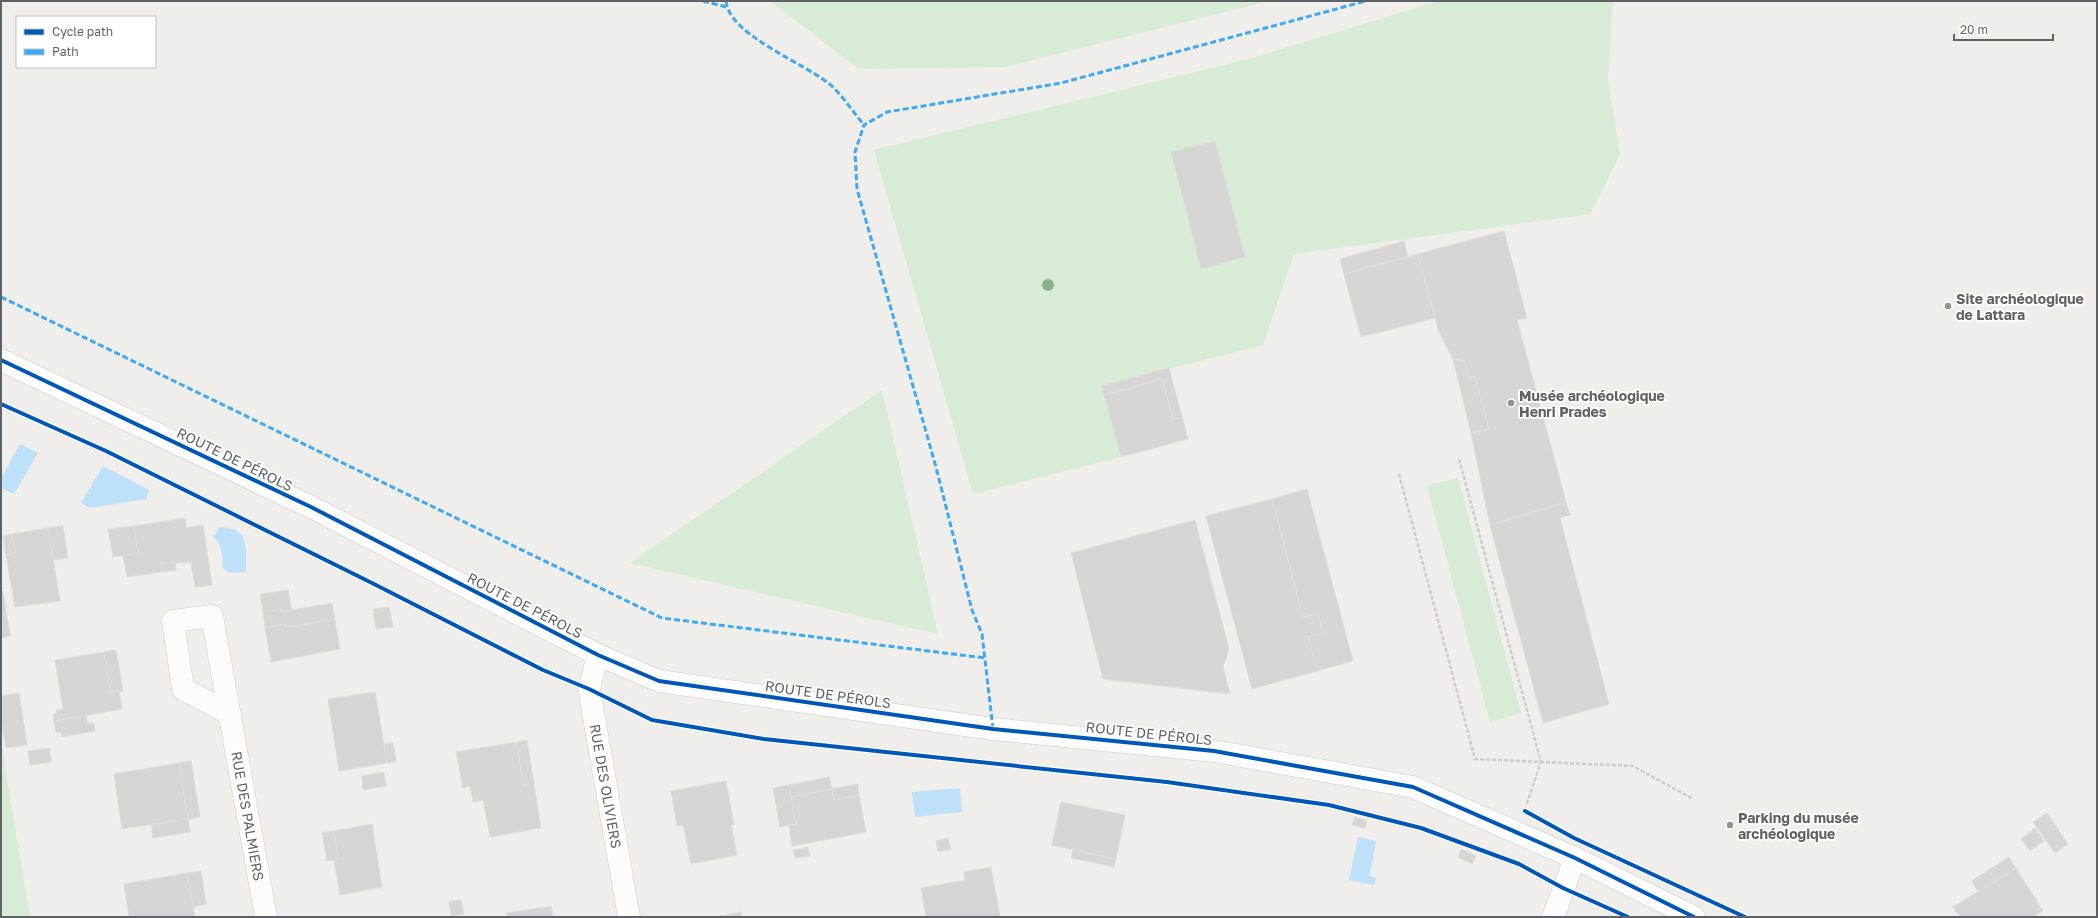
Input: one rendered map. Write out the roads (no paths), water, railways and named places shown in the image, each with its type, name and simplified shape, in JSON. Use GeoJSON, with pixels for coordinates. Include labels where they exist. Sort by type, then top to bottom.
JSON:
{"type":"FeatureCollection","features":[{"type":"Feature","properties":{"kind":"street","name":"ROUTE DE PÉROLS"},"geometry":{"type":"LineString","coordinates":[[1,360],[311,507],[598,655],[658,681],[993,729],[1214,750],[1413,787],[1575,858],[1694,917]]}},
{"type":"Feature","properties":{"kind":"street","name":"RUE DES OLIVIERS"},"geometry":{"type":"LineString","coordinates":[[598,655],[590,689],[629,917]]}},
{"type":"Feature","properties":{"kind":"street","name":"RUE DES PALMIERS"},"geometry":{"type":"LineString","coordinates":[[230,714],[266,917]]}},
{"type":"Feature","properties":{"kind":"street"},"geometry":{"type":"LineString","coordinates":[[1552,917],[1575,858]]}},
{"type":"Feature","properties":{"kind":"water"},"geometry":{"type":"Polygon","coordinates":[[[20,444],[38,453],[14,494],[1,488],[1,478],[20,444]]]}},
{"type":"Feature","properties":{"kind":"water"},"geometry":{"type":"Polygon","coordinates":[[[103,466],[149,490],[146,499],[90,508],[81,503],[103,466]]]}},
{"type":"Feature","properties":{"kind":"water"},"geometry":{"type":"Polygon","coordinates":[[[220,527],[234,529],[243,536],[246,550],[246,572],[229,573],[223,568],[220,547],[213,537],[220,527]]]}},
{"type":"Feature","properties":{"kind":"water"},"geometry":{"type":"Polygon","coordinates":[[[960,788],[962,812],[915,817],[912,792],[960,788]]]}},
{"type":"Feature","properties":{"kind":"water"},"geometry":{"type":"Polygon","coordinates":[[[1358,837],[1376,841],[1370,876],[1376,878],[1374,885],[1349,880],[1358,837]]]}},
{"type":"Feature","properties":{"kind":"place","name":"Site archéologique de Lattara"},"geometry":{"type":"Point","coordinates":[1948,306]}},
{"type":"Feature","properties":{"kind":"place","name":"Musée archéologique Henri Prades"},"geometry":{"type":"Point","coordinates":[1511,403]}},
{"type":"Feature","properties":{"kind":"place","name":"Parking du musée archéologique"},"geometry":{"type":"Point","coordinates":[1730,825]}}]}
